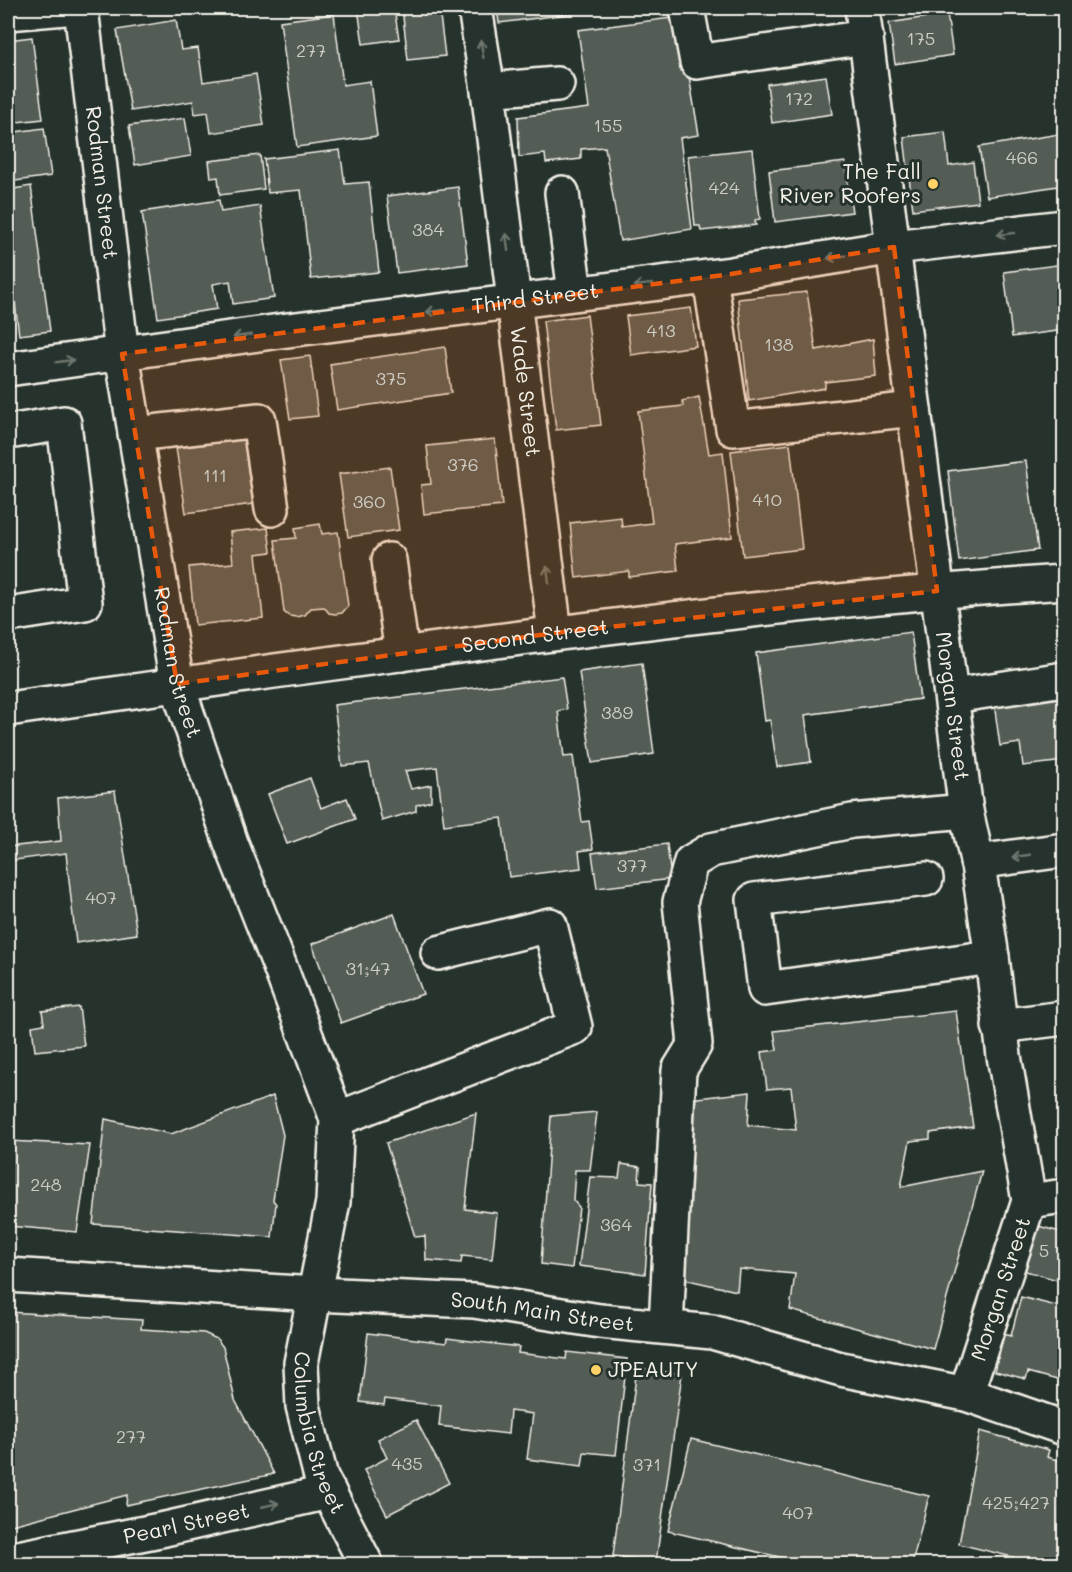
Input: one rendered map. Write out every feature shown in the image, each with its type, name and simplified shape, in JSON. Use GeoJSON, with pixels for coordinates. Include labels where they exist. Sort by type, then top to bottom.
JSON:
{"type":"FeatureCollection","features":[{"type":"Feature","properties":{"kind":"street"},"geometry":{"type":"LineString","coordinates":[[8,13],[65,8]]}},
{"type":"Feature","properties":{"kind":"street","name":"Rodman Street"},"geometry":{"type":"LineString","coordinates":[[81,8],[122,354],[177,684],[231,843],[337,1119],[333,1202],[315,1294]]}},
{"type":"Feature","properties":{"kind":"street","name":"Wade Street"},"geometry":{"type":"LineString","coordinates":[[475,8],[488,90],[555,633]]}},
{"type":"Feature","properties":{"kind":"street"},"geometry":{"type":"LineString","coordinates":[[687,8],[697,62],[864,22]]}},
{"type":"Feature","properties":{"kind":"street","name":"Morgan Street"},"geometry":{"type":"LineString","coordinates":[[864,22],[936,591],[953,696],[966,811],[977,862],[992,957],[999,1026],[1029,1201],[966,1394]]}},
{"type":"Feature","properties":{"kind":"street"},"geometry":{"type":"LineString","coordinates":[[488,90],[557,84]]}},
{"type":"Feature","properties":{"kind":"street"},"geometry":{"type":"LineString","coordinates":[[562,193],[575,293]]}},
{"type":"Feature","properties":{"kind":"street","name":"Third Street"},"geometry":{"type":"LineString","coordinates":[[8,369],[514,300],[710,277],[894,247],[1065,227]]}},
{"type":"Feature","properties":{"kind":"street"},"geometry":{"type":"LineString","coordinates":[[710,277],[733,429],[914,409]]}},
{"type":"Feature","properties":{"kind":"street"},"geometry":{"type":"LineString","coordinates":[[135,434],[259,420],[272,509]]}},
{"type":"Feature","properties":{"kind":"street"},"geometry":{"type":"LineString","coordinates":[[8,432],[64,423],[85,603],[8,615]]}},
{"type":"Feature","properties":{"kind":"street"},"geometry":{"type":"LineString","coordinates":[[390,560],[402,654]]}},
{"type":"Feature","properties":{"kind":"street","name":"Second Street"},"geometry":{"type":"LineString","coordinates":[[8,709],[555,633],[780,606],[936,591],[1065,582]]}},
{"type":"Feature","properties":{"kind":"street"},"geometry":{"type":"LineString","coordinates":[[953,696],[1065,679]]}},
{"type":"Feature","properties":{"kind":"street"},"geometry":{"type":"LineString","coordinates":[[666,1327],[679,1070],[695,1044],[680,902],[691,862],[711,850],[852,821],[966,811]]}},
{"type":"Feature","properties":{"kind":"street"},"geometry":{"type":"LineString","coordinates":[[977,862],[1065,850]]}},
{"type":"Feature","properties":{"kind":"street"},"geometry":{"type":"LineString","coordinates":[[926,879],[754,900],[765,989],[992,957]]}},
{"type":"Feature","properties":{"kind":"street"},"geometry":{"type":"LineString","coordinates":[[337,1119],[575,1027],[550,925],[438,953]]}},
{"type":"Feature","properties":{"kind":"street"},"geometry":{"type":"LineString","coordinates":[[999,1026],[1065,1018]]}},
{"type":"Feature","properties":{"kind":"street"},"geometry":{"type":"LineString","coordinates":[[1029,1201],[1065,1197]]}},
{"type":"Feature","properties":{"kind":"street","name":"South Main Street"},"geometry":{"type":"LineString","coordinates":[[8,1275],[315,1294],[474,1301],[600,1321],[711,1332],[841,1369],[966,1394],[1065,1428]]}},
{"type":"Feature","properties":{"kind":"street","name":"Columbia Street"},"geometry":{"type":"LineString","coordinates":[[315,1294],[301,1363],[303,1406],[321,1477],[366,1564]]}},
{"type":"Feature","properties":{"kind":"street","name":"Pearl Street"},"geometry":{"type":"LineString","coordinates":[[8,1560],[165,1529],[329,1492]]}},
{"type":"Feature","properties":{"kind":"highlighted area"},"geometry":{"type":"Polygon","coordinates":[[[894,247],[937,591],[555,633],[177,684],[122,354],[731,274],[894,247]]]}},
{"type":"Feature","properties":{"kind":"building"},"geometry":{"type":"Polygon","coordinates":[[[358,8],[394,8],[399,39],[363,44],[358,8]]]}},
{"type":"Feature","properties":{"kind":"building"},"geometry":{"type":"Polygon","coordinates":[[[402,8],[439,8],[445,56],[408,60],[402,8]]]}},
{"type":"Feature","properties":{"kind":"building"},"geometry":{"type":"Polygon","coordinates":[[[497,8],[582,8],[583,12],[499,23],[497,8]]]}},
{"type":"Feature","properties":{"kind":"building"},"geometry":{"type":"Polygon","coordinates":[[[334,14],[343,85],[370,81],[377,136],[297,147],[280,21],[334,14]]]}},
{"type":"Feature","properties":{"kind":"building"},"geometry":{"type":"Polygon","coordinates":[[[947,14],[953,55],[895,64],[889,23],[947,14]]]}},
{"type":"Feature","properties":{"kind":"building"},"geometry":{"type":"Polygon","coordinates":[[[679,17],[699,135],[680,138],[692,229],[620,241],[605,147],[581,149],[581,159],[546,163],[545,154],[519,157],[518,117],[589,108],[578,30],[679,17]]]}},
{"type":"Feature","properties":{"kind":"building"},"geometry":{"type":"Polygon","coordinates":[[[176,20],[181,50],[198,48],[203,82],[256,74],[264,125],[211,133],[208,112],[195,114],[193,101],[131,111],[117,30],[176,20]]]}},
{"type":"Feature","properties":{"kind":"building"},"geometry":{"type":"Polygon","coordinates":[[[32,37],[43,119],[8,123],[8,40],[32,37]]]}},
{"type":"Feature","properties":{"kind":"building"},"geometry":{"type":"Polygon","coordinates":[[[826,76],[832,114],[772,123],[767,84],[826,76]]]}},
{"type":"Feature","properties":{"kind":"building"},"geometry":{"type":"Polygon","coordinates":[[[185,118],[191,156],[135,165],[129,126],[185,118]]]}},
{"type":"Feature","properties":{"kind":"building"},"geometry":{"type":"Polygon","coordinates":[[[44,128],[51,176],[8,182],[8,156],[10,156],[8,133],[44,128]]]}},
{"type":"Feature","properties":{"kind":"building"},"geometry":{"type":"Polygon","coordinates":[[[945,132],[949,166],[973,162],[978,202],[913,210],[904,137],[945,132]]]}},
{"type":"Feature","properties":{"kind":"building"},"geometry":{"type":"Polygon","coordinates":[[[1059,134],[1064,185],[987,197],[979,147],[1059,134]]]}},
{"type":"Feature","properties":{"kind":"building"},"geometry":{"type":"Polygon","coordinates":[[[752,149],[760,219],[755,220],[756,225],[701,231],[700,226],[695,226],[688,156],[752,149]]]}},
{"type":"Feature","properties":{"kind":"building"},"geometry":{"type":"Polygon","coordinates":[[[340,150],[345,184],[369,182],[379,272],[311,279],[301,190],[268,193],[264,159],[340,150]]]}},
{"type":"Feature","properties":{"kind":"building"},"geometry":{"type":"Polygon","coordinates":[[[260,155],[264,189],[220,195],[218,177],[211,178],[209,161],[260,155]]]}},
{"type":"Feature","properties":{"kind":"building"},"geometry":{"type":"Polygon","coordinates":[[[845,162],[852,212],[775,222],[769,171],[845,162]]]}},
{"type":"Feature","properties":{"kind":"building"},"geometry":{"type":"Polygon","coordinates":[[[31,186],[50,331],[19,335],[8,247],[8,190],[31,186]]]}},
{"type":"Feature","properties":{"kind":"building"},"geometry":{"type":"Polygon","coordinates":[[[458,187],[468,264],[397,273],[387,196],[458,187]]]}},
{"type":"Feature","properties":{"kind":"building"},"geometry":{"type":"Polygon","coordinates":[[[219,200],[221,212],[260,206],[274,298],[233,304],[230,281],[213,284],[217,309],[158,318],[142,212],[219,200]]]}},
{"type":"Feature","properties":{"kind":"building"},"geometry":{"type":"Polygon","coordinates":[[[1064,264],[1064,330],[1012,337],[1004,272],[1064,264]]]}},
{"type":"Feature","properties":{"kind":"building"},"geometry":{"type":"Polygon","coordinates":[[[807,292],[816,350],[873,339],[876,376],[825,382],[825,388],[749,401],[738,299],[807,292]]]}},
{"type":"Feature","properties":{"kind":"building"},"geometry":{"type":"Polygon","coordinates":[[[691,308],[696,346],[631,355],[626,316],[691,308]]]}},
{"type":"Feature","properties":{"kind":"building"},"geometry":{"type":"Polygon","coordinates":[[[587,315],[601,425],[556,430],[543,321],[587,315]]]}},
{"type":"Feature","properties":{"kind":"building"},"geometry":{"type":"Polygon","coordinates":[[[445,347],[451,393],[337,410],[330,364],[445,347]]]}},
{"type":"Feature","properties":{"kind":"building"},"geometry":{"type":"Polygon","coordinates":[[[310,356],[318,416],[290,419],[281,360],[310,356]]]}},
{"type":"Feature","properties":{"kind":"building"},"geometry":{"type":"Polygon","coordinates":[[[699,397],[709,454],[723,452],[732,537],[675,544],[678,571],[629,577],[629,571],[576,578],[570,523],[621,517],[622,527],[652,523],[638,411],[683,406],[682,401],[699,397]]]}},
{"type":"Feature","properties":{"kind":"building"},"geometry":{"type":"Polygon","coordinates":[[[244,439],[253,504],[186,513],[176,448],[244,439]]]}},
{"type":"Feature","properties":{"kind":"building"},"geometry":{"type":"Polygon","coordinates":[[[495,439],[502,506],[424,514],[421,485],[431,484],[427,446],[495,439]]]}},
{"type":"Feature","properties":{"kind":"building"},"geometry":{"type":"Polygon","coordinates":[[[790,444],[802,549],[743,556],[731,451],[790,444]]]}},
{"type":"Feature","properties":{"kind":"building"},"geometry":{"type":"Polygon","coordinates":[[[1026,461],[1038,550],[959,561],[948,471],[1026,461]]]}},
{"type":"Feature","properties":{"kind":"building"},"geometry":{"type":"Polygon","coordinates":[[[390,467],[399,530],[348,537],[339,474],[390,467]]]}},
{"type":"Feature","properties":{"kind":"building"},"geometry":{"type":"Polygon","coordinates":[[[320,524],[322,534],[338,532],[348,606],[342,613],[329,613],[324,607],[311,608],[305,615],[289,616],[284,612],[275,540],[296,538],[295,528],[320,524]]]}},
{"type":"Feature","properties":{"kind":"building"},"geometry":{"type":"Polygon","coordinates":[[[268,528],[271,552],[256,554],[263,618],[195,625],[189,567],[233,563],[230,532],[268,528]]]}},
{"type":"Feature","properties":{"kind":"building"},"geometry":{"type":"Polygon","coordinates":[[[911,632],[920,699],[805,715],[811,762],[777,767],[770,720],[765,721],[756,653],[911,632]]]}},
{"type":"Feature","properties":{"kind":"building"},"geometry":{"type":"Polygon","coordinates":[[[642,663],[654,754],[592,763],[579,672],[642,663]]]}},
{"type":"Feature","properties":{"kind":"building"},"geometry":{"type":"Polygon","coordinates":[[[562,677],[567,709],[558,711],[564,757],[573,756],[582,822],[589,821],[593,849],[579,851],[581,868],[509,877],[502,818],[444,825],[437,767],[405,771],[411,789],[431,785],[431,801],[416,805],[416,811],[382,821],[369,763],[342,766],[334,705],[562,677]]]}},
{"type":"Feature","properties":{"kind":"building"},"geometry":{"type":"Polygon","coordinates":[[[1064,688],[1064,761],[1023,766],[1020,743],[1000,746],[993,696],[1064,688]]]}},
{"type":"Feature","properties":{"kind":"building"},"geometry":{"type":"Polygon","coordinates":[[[310,778],[321,808],[347,798],[355,819],[287,844],[268,794],[310,778]]]}},
{"type":"Feature","properties":{"kind":"building"},"geometry":{"type":"Polygon","coordinates":[[[115,791],[137,934],[76,943],[66,853],[8,861],[8,847],[61,841],[58,798],[115,791]]]}},
{"type":"Feature","properties":{"kind":"building"},"geometry":{"type":"Polygon","coordinates":[[[667,844],[671,879],[597,888],[592,853],[667,844]]]}},
{"type":"Feature","properties":{"kind":"building"},"geometry":{"type":"Polygon","coordinates":[[[394,914],[423,994],[341,1023],[312,944],[394,914]]]}},
{"type":"Feature","properties":{"kind":"building"},"geometry":{"type":"Polygon","coordinates":[[[79,1007],[84,1046],[35,1051],[32,1026],[44,1024],[42,1011],[79,1007]]]}},
{"type":"Feature","properties":{"kind":"building"},"geometry":{"type":"Polygon","coordinates":[[[956,1011],[973,1127],[930,1133],[930,1139],[910,1141],[901,1187],[982,1171],[933,1349],[790,1310],[795,1274],[739,1269],[737,1291],[679,1278],[689,1099],[750,1092],[748,1125],[796,1130],[791,1087],[767,1089],[762,1052],[777,1050],[774,1031],[956,1011]]]}},
{"type":"Feature","properties":{"kind":"building"},"geometry":{"type":"Polygon","coordinates":[[[273,1096],[283,1135],[273,1200],[276,1204],[272,1237],[93,1224],[105,1119],[171,1134],[273,1096]]]}},
{"type":"Feature","properties":{"kind":"building"},"geometry":{"type":"Polygon","coordinates":[[[597,1112],[590,1170],[575,1170],[573,1200],[579,1207],[572,1268],[541,1264],[551,1116],[597,1112]]]}},
{"type":"Feature","properties":{"kind":"building"},"geometry":{"type":"Polygon","coordinates":[[[476,1113],[465,1209],[497,1213],[492,1259],[462,1256],[461,1263],[426,1260],[425,1236],[415,1237],[386,1143],[476,1113]]]}},
{"type":"Feature","properties":{"kind":"building"},"geometry":{"type":"Polygon","coordinates":[[[8,1141],[90,1145],[77,1232],[8,1226],[8,1141]]]}},
{"type":"Feature","properties":{"kind":"building"},"geometry":{"type":"Polygon","coordinates":[[[621,1164],[640,1167],[639,1182],[652,1183],[645,1274],[579,1266],[590,1177],[619,1178],[621,1164]]]}},
{"type":"Feature","properties":{"kind":"building"},"geometry":{"type":"Polygon","coordinates":[[[1031,1224],[1064,1233],[1064,1282],[1019,1269],[1031,1224]]]}},
{"type":"Feature","properties":{"kind":"building"},"geometry":{"type":"Polygon","coordinates":[[[1021,1297],[1064,1308],[1064,1390],[1059,1389],[1061,1381],[1028,1372],[1026,1379],[995,1371],[1004,1334],[1011,1336],[1021,1297]]]}},
{"type":"Feature","properties":{"kind":"building"},"geometry":{"type":"Polygon","coordinates":[[[8,1312],[142,1320],[141,1329],[204,1333],[217,1339],[223,1347],[235,1400],[274,1474],[126,1505],[127,1495],[8,1526],[8,1312]]]}},
{"type":"Feature","properties":{"kind":"building"},"geometry":{"type":"Polygon","coordinates":[[[368,1333],[446,1343],[447,1338],[519,1347],[518,1353],[566,1359],[567,1352],[627,1359],[616,1455],[584,1452],[582,1466],[527,1459],[533,1414],[510,1411],[508,1434],[439,1426],[441,1406],[385,1399],[384,1405],[360,1402],[368,1333]]]}},
{"type":"Feature","properties":{"kind":"building"},"geometry":{"type":"Polygon","coordinates":[[[637,1368],[682,1374],[656,1562],[613,1556],[637,1368]]]}},
{"type":"Feature","properties":{"kind":"building"},"geometry":{"type":"Polygon","coordinates":[[[416,1420],[449,1483],[387,1515],[364,1470],[387,1458],[378,1439],[416,1420]]]}},
{"type":"Feature","properties":{"kind":"building"},"geometry":{"type":"Polygon","coordinates":[[[980,1431],[1049,1450],[1047,1457],[1064,1462],[1064,1564],[1020,1564],[1021,1559],[959,1544],[980,1431]]]}},
{"type":"Feature","properties":{"kind":"building"},"geometry":{"type":"Polygon","coordinates":[[[691,1439],[929,1496],[912,1564],[809,1564],[668,1531],[691,1439]]]}},
{"type":"Feature","properties":{"kind":"place","name":"The Fall River Roofers"},"geometry":{"type":"Point","coordinates":[933,184]}},
{"type":"Feature","properties":{"kind":"place","name":"JPEAUTY"},"geometry":{"type":"Point","coordinates":[596,1370]}}]}
